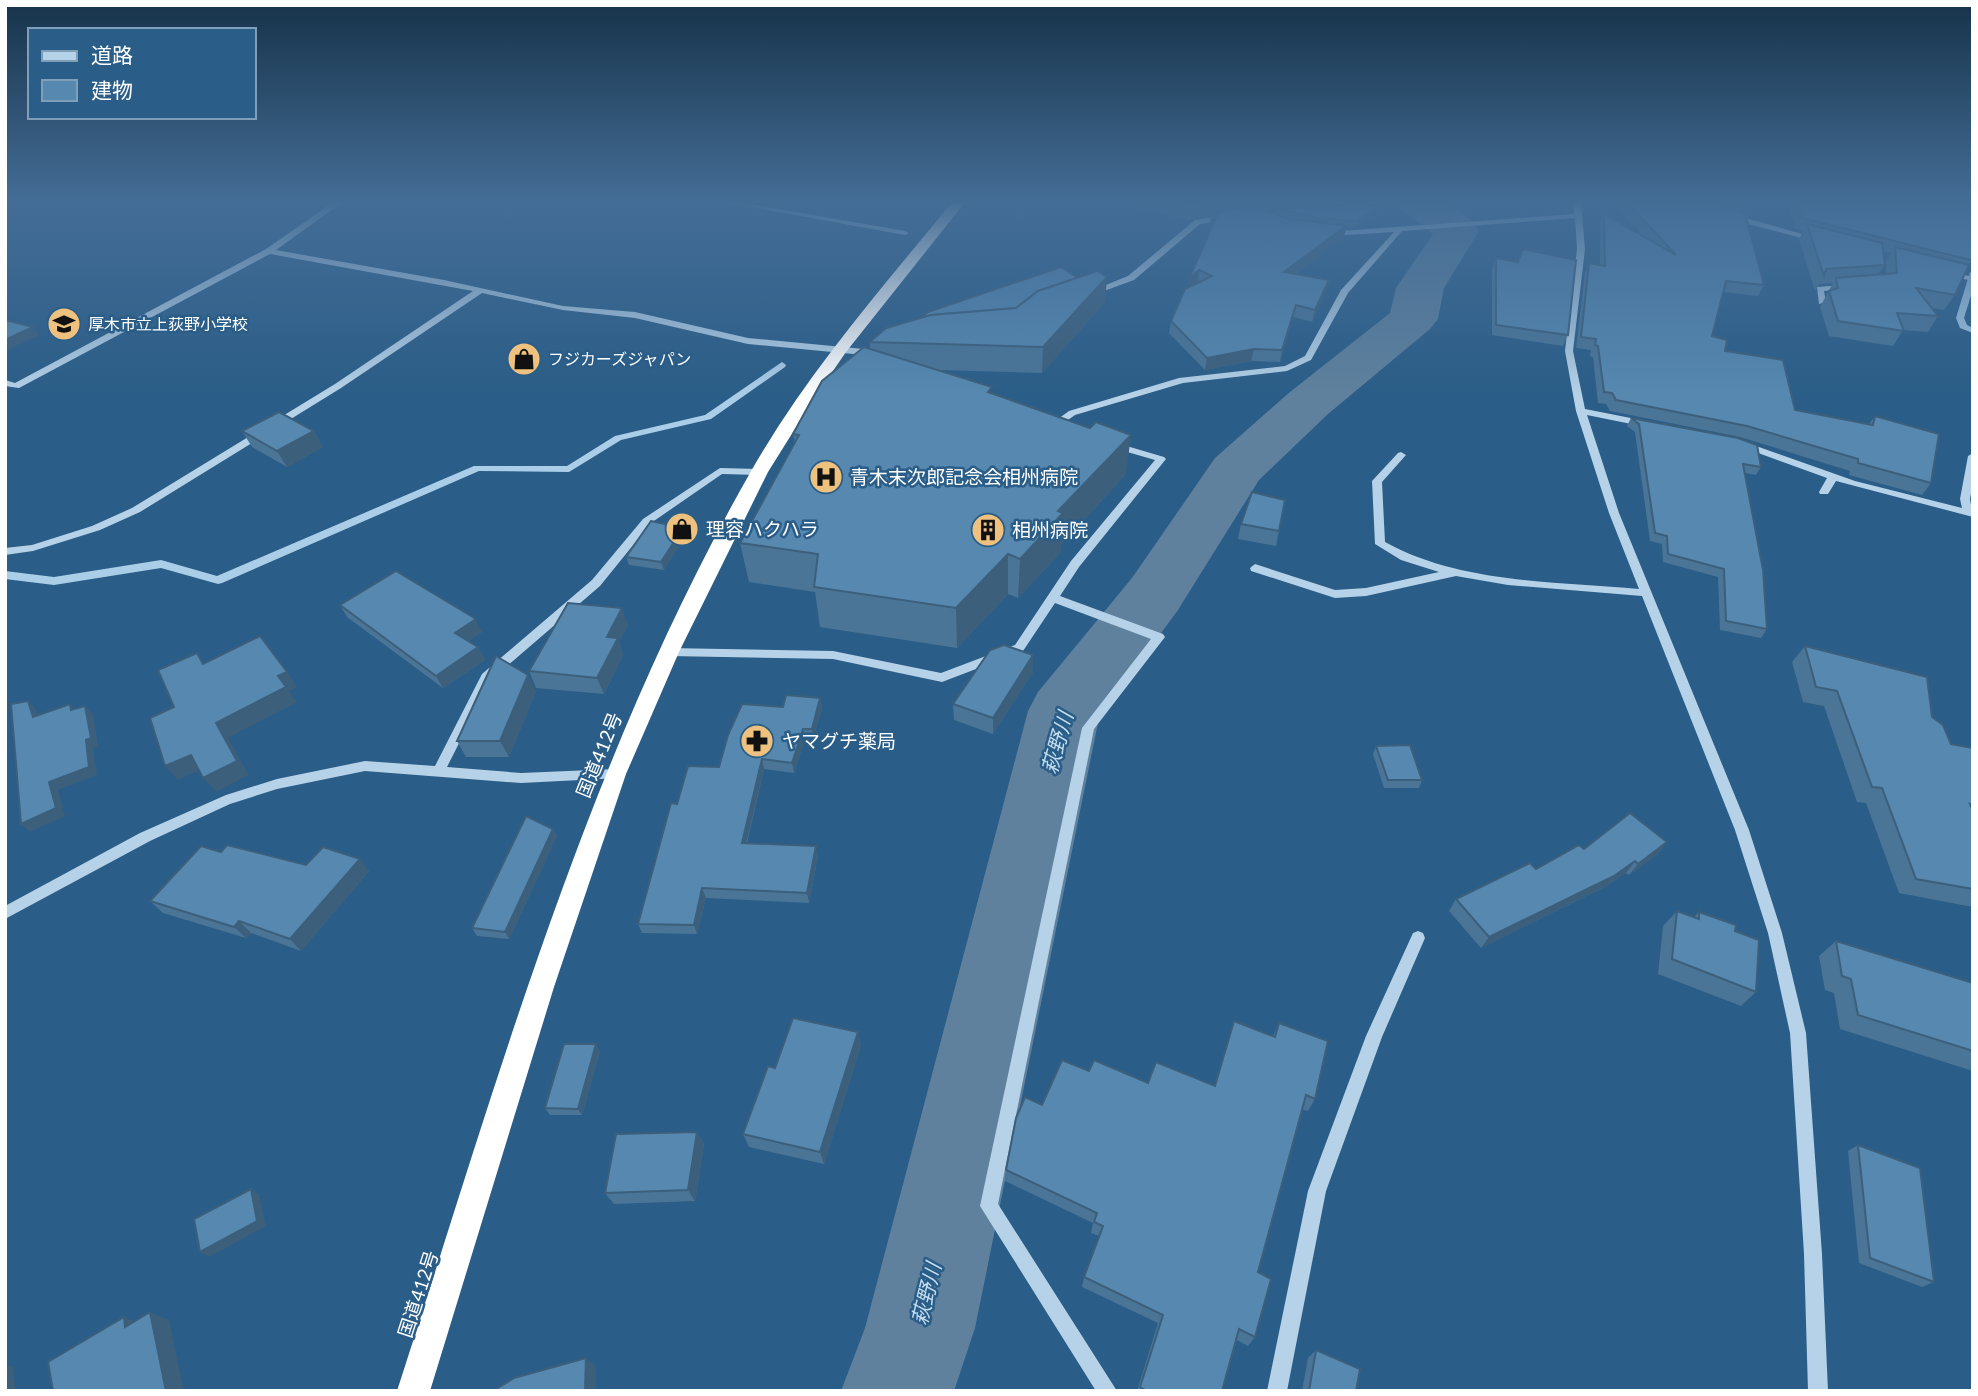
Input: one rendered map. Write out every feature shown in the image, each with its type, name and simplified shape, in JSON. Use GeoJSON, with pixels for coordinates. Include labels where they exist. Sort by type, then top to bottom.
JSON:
{"type":"FeatureCollection","features":[{"type":"Feature","properties":{"kind":"highway","name":"国道412号"},"geometry":{"type":"LineString","coordinates":[[413,1391],[541,987],[615,774],[669,652],[758,472],[840,349],[907,266]]}},
{"type":"Feature","properties":{"kind":"street"},"geometry":{"type":"LineString","coordinates":[[5,383],[16,386],[241,266]]}},
{"type":"Feature","properties":{"kind":"street"},"geometry":{"type":"LineString","coordinates":[[351,266],[564,308],[635,315],[748,341],[873,353],[885,350]]}},
{"type":"Feature","properties":{"kind":"street"},"geometry":{"type":"LineString","coordinates":[[1083,296],[1131,278],[1145,266]]}},
{"type":"Feature","properties":{"kind":"street"},"geometry":{"type":"LineString","coordinates":[[1064,430],[1052,427],[1072,413],[1096,405],[1182,380],[1287,368],[1308,358],[1344,292],[1367,266]]}},
{"type":"Feature","properties":{"kind":"street"},"geometry":{"type":"LineString","coordinates":[[1579,266],[1569,351],[1581,411],[1614,513],[1742,830],[1775,933],[1798,1033],[1813,1254],[1818,1391]]}},
{"type":"Feature","properties":{"kind":"street"},"geometry":{"type":"LineString","coordinates":[[1943,272],[1973,279]]}},
{"type":"Feature","properties":{"kind":"street"},"geometry":{"type":"LineString","coordinates":[[1822,302],[1816,287],[1861,286]]}},
{"type":"Feature","properties":{"kind":"street"},"geometry":{"type":"LineString","coordinates":[[5,552],[33,548],[83,532],[135,510],[338,386],[480,290]]}},
{"type":"Feature","properties":{"kind":"street"},"geometry":{"type":"LineString","coordinates":[[1581,411],[1658,426]]}},
{"type":"Feature","properties":{"kind":"street"},"geometry":{"type":"LineString","coordinates":[[669,652],[833,655],[942,678],[1019,648],[1056,599],[1075,564],[1161,459],[1100,441]]}},
{"type":"Feature","properties":{"kind":"street"},"geometry":{"type":"LineString","coordinates":[[1736,442],[1833,477],[1971,513]]}},
{"type":"Feature","properties":{"kind":"street"},"geometry":{"type":"LineString","coordinates":[[1401,455],[1377,481],[1380,544],[1394,554],[1452,573],[1647,593]]}},
{"type":"Feature","properties":{"kind":"street"},"geometry":{"type":"LineString","coordinates":[[1971,513],[1965,499],[1973,456]]}},
{"type":"Feature","properties":{"kind":"street"},"geometry":{"type":"LineString","coordinates":[[438,773],[486,677],[596,583],[647,521],[720,471],[758,472]]}},
{"type":"Feature","properties":{"kind":"street"},"geometry":{"type":"LineString","coordinates":[[1824,492],[1833,477]]}},
{"type":"Feature","properties":{"kind":"street"},"geometry":{"type":"LineString","coordinates":[[1255,568],[1335,594],[1366,592],[1452,573]]}},
{"type":"Feature","properties":{"kind":"street"},"geometry":{"type":"LineString","coordinates":[[1056,599],[1159,637],[1088,728],[989,1206],[1107,1391]]}},
{"type":"Feature","properties":{"kind":"street"},"geometry":{"type":"LineString","coordinates":[[5,913],[145,837],[226,800],[277,784],[365,766],[521,778],[615,774]]}},
{"type":"Feature","properties":{"kind":"street"},"geometry":{"type":"LineString","coordinates":[[1277,1391],[1317,1191],[1374,1036],[1418,938]]}},
{"type":"Feature","properties":{"kind":"building"},"geometry":{"type":"Polygon","coordinates":[[[1195,266],[1292,266],[1284,272],[1329,280],[1315,310],[1296,305],[1282,350],[1254,349],[1207,358],[1171,321],[1185,289],[1212,276],[1199,270],[1189,279],[1195,266]]]}},
{"type":"Feature","properties":{"kind":"building"},"geometry":{"type":"Polygon","coordinates":[[[1496,266],[1575,266],[1568,335],[1496,325],[1496,266]]]}},
{"type":"Feature","properties":{"kind":"building"},"geometry":{"type":"Polygon","coordinates":[[[1589,266],[1759,266],[1764,285],[1726,281],[1712,336],[1727,340],[1725,351],[1783,360],[1795,410],[1873,425],[1875,416],[1939,434],[1931,483],[1858,463],[1858,459],[1747,426],[1616,400],[1612,393],[1604,392],[1596,339],[1581,337],[1589,266]]]}},
{"type":"Feature","properties":{"kind":"building"},"geometry":{"type":"Polygon","coordinates":[[[1821,266],[1868,266],[1826,269],[1824,276],[1821,266]]]}},
{"type":"Feature","properties":{"kind":"building"},"geometry":{"type":"Polygon","coordinates":[[[1896,266],[1968,266],[1955,295],[1916,288],[1938,316],[1897,313],[1904,331],[1838,321],[1829,291],[1838,288],[1836,278],[1897,273],[1896,266]]]}},
{"type":"Feature","properties":{"kind":"building"},"geometry":{"type":"Polygon","coordinates":[[[1061,267],[1078,278],[1038,291],[1016,308],[921,318],[928,312],[1061,267]]]}},
{"type":"Feature","properties":{"kind":"building"},"geometry":{"type":"Polygon","coordinates":[[[1097,271],[1107,277],[1043,347],[870,342],[886,328],[931,315],[1016,308],[1038,291],[1097,271]]]}},
{"type":"Feature","properties":{"kind":"building"},"geometry":{"type":"Polygon","coordinates":[[[5,320],[33,327],[5,340],[5,320]]]}},
{"type":"Feature","properties":{"kind":"building"},"geometry":{"type":"Polygon","coordinates":[[[864,347],[992,387],[988,392],[1090,428],[1096,422],[1131,435],[1058,511],[1063,513],[1020,559],[1008,554],[956,608],[814,587],[818,554],[740,543],[799,435],[793,434],[822,381],[864,347]]]}},
{"type":"Feature","properties":{"kind":"building"},"geometry":{"type":"Polygon","coordinates":[[[279,412],[314,431],[277,451],[242,431],[279,412]]]}},
{"type":"Feature","properties":{"kind":"building"},"geometry":{"type":"Polygon","coordinates":[[[1631,418],[1738,438],[1757,445],[1761,467],[1743,464],[1763,570],[1767,629],[1726,621],[1724,569],[1668,554],[1667,536],[1655,533],[1639,424],[1631,418]]]}},
{"type":"Feature","properties":{"kind":"building"},"geometry":{"type":"Polygon","coordinates":[[[1252,492],[1285,500],[1279,531],[1241,524],[1252,492]]]}},
{"type":"Feature","properties":{"kind":"building"},"geometry":{"type":"Polygon","coordinates":[[[651,521],[683,528],[661,562],[626,557],[651,521]]]}},
{"type":"Feature","properties":{"kind":"building"},"geometry":{"type":"Polygon","coordinates":[[[396,571],[476,619],[455,633],[478,647],[436,676],[340,605],[396,571]]]}},
{"type":"Feature","properties":{"kind":"building"},"geometry":{"type":"Polygon","coordinates":[[[568,603],[622,608],[607,637],[618,638],[597,678],[529,671],[568,603]]]}},
{"type":"Feature","properties":{"kind":"building"},"geometry":{"type":"Polygon","coordinates":[[[260,636],[287,672],[278,676],[286,687],[216,723],[237,761],[203,778],[191,755],[165,766],[150,718],[174,707],[158,670],[197,653],[203,664],[260,636]]]}},
{"type":"Feature","properties":{"kind":"building"},"geometry":{"type":"Polygon","coordinates":[[[1004,645],[1033,655],[993,718],[953,704],[990,650],[1004,645]]]}},
{"type":"Feature","properties":{"kind":"building"},"geometry":{"type":"Polygon","coordinates":[[[1805,646],[1927,677],[1932,717],[1943,725],[1951,744],[1973,748],[1973,805],[1970,804],[1973,811],[1973,889],[1916,879],[1882,788],[1872,787],[1837,691],[1816,687],[1805,646]]]}},
{"type":"Feature","properties":{"kind":"building"},"geometry":{"type":"Polygon","coordinates":[[[496,656],[528,675],[500,741],[457,741],[496,656]]]}},
{"type":"Feature","properties":{"kind":"building"},"geometry":{"type":"Polygon","coordinates":[[[786,695],[820,698],[812,729],[803,729],[792,763],[762,759],[742,843],[816,846],[807,893],[702,888],[694,925],[638,924],[671,803],[677,804],[688,766],[719,767],[728,735],[742,704],[783,707],[786,695]]]}},
{"type":"Feature","properties":{"kind":"building"},"geometry":{"type":"Polygon","coordinates":[[[28,701],[33,717],[70,704],[71,710],[85,706],[91,738],[86,740],[89,767],[49,782],[56,808],[21,824],[11,704],[28,701]]]}},
{"type":"Feature","properties":{"kind":"building"},"geometry":{"type":"Polygon","coordinates":[[[1410,745],[1422,780],[1388,780],[1376,746],[1410,745]]]}},
{"type":"Feature","properties":{"kind":"building"},"geometry":{"type":"Polygon","coordinates":[[[1630,813],[1667,842],[1638,864],[1635,861],[1614,876],[1489,937],[1456,899],[1530,863],[1536,869],[1579,845],[1584,849],[1630,813]]]}},
{"type":"Feature","properties":{"kind":"building"},"geometry":{"type":"Polygon","coordinates":[[[526,816],[553,829],[505,932],[472,928],[526,816]]]}},
{"type":"Feature","properties":{"kind":"building"},"geometry":{"type":"Polygon","coordinates":[[[227,845],[306,865],[323,847],[360,859],[290,939],[239,921],[234,927],[150,901],[201,846],[221,852],[227,845]]]}},
{"type":"Feature","properties":{"kind":"building"},"geometry":{"type":"Polygon","coordinates":[[[1677,911],[1699,919],[1699,912],[1736,925],[1735,931],[1759,940],[1756,992],[1672,959],[1677,911]]]}},
{"type":"Feature","properties":{"kind":"building"},"geometry":{"type":"Polygon","coordinates":[[[1836,941],[1973,983],[1973,1051],[1858,1015],[1851,979],[1842,976],[1836,941]]]}},
{"type":"Feature","properties":{"kind":"building"},"geometry":{"type":"Polygon","coordinates":[[[793,1018],[858,1032],[820,1152],[743,1134],[768,1066],[775,1068],[793,1018]]]}},
{"type":"Feature","properties":{"kind":"building"},"geometry":{"type":"Polygon","coordinates":[[[1234,1021],[1275,1037],[1279,1023],[1328,1041],[1315,1099],[1306,1095],[1258,1272],[1271,1279],[1255,1337],[1239,1329],[1222,1391],[1147,1391],[1140,1387],[1163,1315],[1084,1277],[1103,1226],[1094,1222],[1097,1213],[1006,1170],[1016,1118],[1025,1097],[1042,1105],[1062,1060],[1089,1071],[1094,1060],[1148,1083],[1156,1062],[1215,1086],[1234,1021]]]}},
{"type":"Feature","properties":{"kind":"building"},"geometry":{"type":"Polygon","coordinates":[[[564,1044],[596,1044],[578,1109],[545,1108],[564,1044]]]}},
{"type":"Feature","properties":{"kind":"building"},"geometry":{"type":"Polygon","coordinates":[[[697,1132],[688,1190],[605,1193],[616,1134],[697,1132]]]}},
{"type":"Feature","properties":{"kind":"building"},"geometry":{"type":"Polygon","coordinates":[[[1858,1145],[1920,1168],[1934,1282],[1870,1258],[1858,1145]]]}},
{"type":"Feature","properties":{"kind":"building"},"geometry":{"type":"Polygon","coordinates":[[[251,1189],[257,1221],[200,1252],[194,1219],[251,1189]]]}},
{"type":"Feature","properties":{"kind":"building"},"geometry":{"type":"Polygon","coordinates":[[[150,1312],[166,1391],[53,1391],[48,1362],[124,1317],[125,1327],[150,1312]]]}},
{"type":"Feature","properties":{"kind":"building"},"geometry":{"type":"Polygon","coordinates":[[[1316,1350],[1360,1369],[1356,1391],[1309,1391],[1316,1350]]]}},
{"type":"Feature","properties":{"kind":"building"},"geometry":{"type":"Polygon","coordinates":[[[586,1358],[585,1391],[493,1391],[514,1378],[586,1358]]]}},
{"type":"Feature","properties":{"kind":"waterway","name":"萩野川"},"geometry":{"type":"LineString","coordinates":[[897,1391],[920,1328],[1064,711],[1155,594],[1236,470],[1309,403],[1413,319],[1420,288],[1434,266]]}},
{"type":"Feature","properties":{"kind":"waterway"},"geometry":{"type":"LineString","coordinates":[[1973,274],[1960,318],[1963,326],[1973,331]]}},
{"type":"Feature","properties":{"kind":"waterway"},"geometry":{"type":"LineString","coordinates":[[5,575],[54,581],[161,564],[218,580],[478,468],[569,469],[618,438],[708,417],[782,365]]}},
{"type":"Feature","properties":{"kind":"place","name":"厚木市立上荻野小学校"},"geometry":{"type":"Point","coordinates":[64,324]}},
{"type":"Feature","properties":{"kind":"place","name":"フジカーズジャパン"},"geometry":{"type":"Point","coordinates":[524,359]}},
{"type":"Feature","properties":{"kind":"place","name":"青木末次郎記念会相州病院"},"geometry":{"type":"Point","coordinates":[826,477]}},
{"type":"Feature","properties":{"kind":"place","name":"理容ハクハラ"},"geometry":{"type":"Point","coordinates":[682,529]}},
{"type":"Feature","properties":{"kind":"place","name":"相州病院"},"geometry":{"type":"Point","coordinates":[988,530]}},
{"type":"Feature","properties":{"kind":"place","name":"ヤマグチ薬局"},"geometry":{"type":"Point","coordinates":[757,741]}}]}
